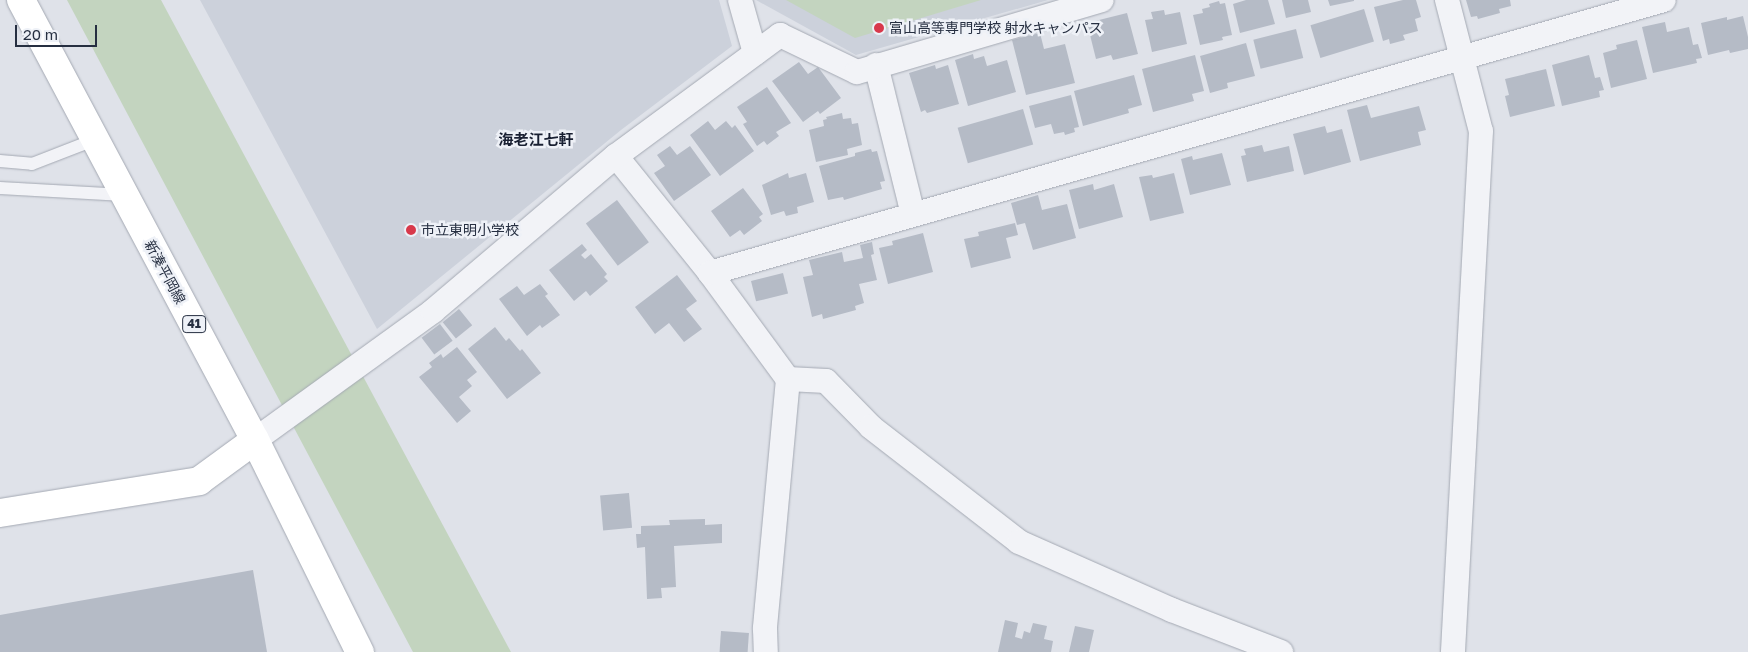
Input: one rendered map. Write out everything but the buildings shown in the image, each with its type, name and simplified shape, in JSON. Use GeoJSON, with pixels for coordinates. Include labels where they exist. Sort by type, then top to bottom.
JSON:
{"type":"FeatureCollection","features":[{"type":"Feature","properties":{"kind":"main road","name":"新湊平岡線"},"geometry":{"type":"LineString","coordinates":[[21,0],[94,140],[256,440],[360,652]]}},
{"type":"Feature","properties":{"kind":"main road"},"geometry":{"type":"LineString","coordinates":[[0,513],[198,481],[256,440]]}},
{"type":"Feature","properties":{"kind":"street"},"geometry":{"type":"LineString","coordinates":[[740,0],[755,53]]}},
{"type":"Feature","properties":{"kind":"street"},"geometry":{"type":"LineString","coordinates":[[256,440],[433,311],[616,156],[780,35],[857,72],[1102,0]]}},
{"type":"Feature","properties":{"kind":"street"},"geometry":{"type":"LineString","coordinates":[[1447,0],[1481,131],[1453,652]]}},
{"type":"Feature","properties":{"kind":"street"},"geometry":{"type":"LineString","coordinates":[[710,273],[1664,0]]}},
{"type":"Feature","properties":{"kind":"street"},"geometry":{"type":"LineString","coordinates":[[876,65],[913,215]]}},
{"type":"Feature","properties":{"kind":"street"},"geometry":{"type":"LineString","coordinates":[[616,156],[710,273],[788,378],[765,629],[766,652]]}},
{"type":"Feature","properties":{"kind":"street"},"geometry":{"type":"LineString","coordinates":[[788,378],[826,381],[871,426],[1019,542],[1172,610],[1281,652]]}},
{"type":"Feature","properties":{"kind":"lane"},"geometry":{"type":"LineString","coordinates":[[0,161],[32,164],[94,140]]}},
{"type":"Feature","properties":{"kind":"lane"},"geometry":{"type":"LineString","coordinates":[[0,188],[124,195]]}},
{"type":"Feature","properties":{"kind":"shaded area","name":"市立東明小学校"},"geometry":{"type":"Polygon","coordinates":[[[200,0],[719,0],[732,46],[621,130],[377,329],[200,0]]]}},
{"type":"Feature","properties":{"kind":"shaded area","name":"富山高等専門学校 射水キャンパス"},"geometry":{"type":"Polygon","coordinates":[[[756,0],[1048,0],[856,55],[756,0]]]}},
{"type":"Feature","properties":{"kind":"green space"},"geometry":{"type":"Polygon","coordinates":[[[67,0],[161,0],[511,652],[413,652],[67,0]]]}},
{"type":"Feature","properties":{"kind":"green space"},"geometry":{"type":"Polygon","coordinates":[[[786,0],[981,0],[855,38],[786,0]]]}},
{"type":"Feature","properties":{"kind":"place","name":"富山高等専門学校 射水キャンパス"},"geometry":{"type":"Point","coordinates":[879,28]}},
{"type":"Feature","properties":{"kind":"place","name":"市立東明小学校"},"geometry":{"type":"Point","coordinates":[411,230]}},
{"type":"Feature","properties":{"kind":"district","name":"海老江七軒"},"geometry":{"type":"Point","coordinates":[536,140]}}]}
